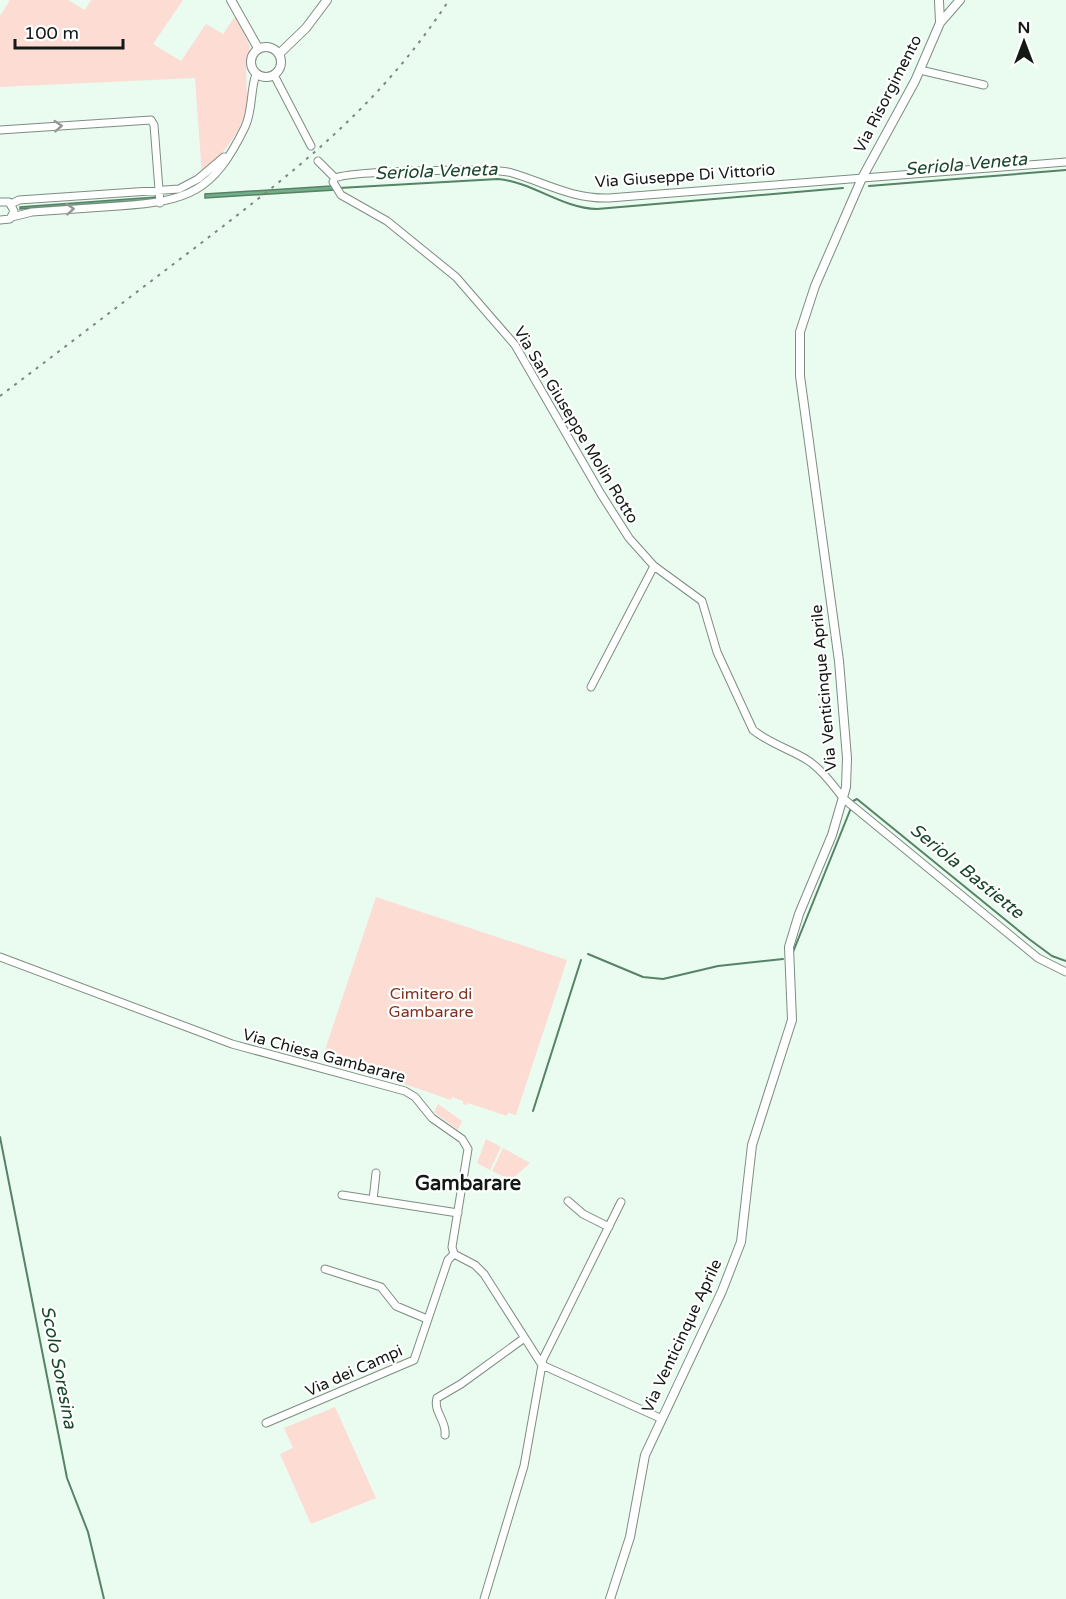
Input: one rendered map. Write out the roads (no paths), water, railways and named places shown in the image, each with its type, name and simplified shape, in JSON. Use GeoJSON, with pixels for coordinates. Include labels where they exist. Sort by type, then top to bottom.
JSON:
{"type":"FeatureCollection","features":[{"type":"Feature","properties":{"kind":"street"},"geometry":{"type":"LineString","coordinates":[[279,54],[306,28],[327,0]]}},
{"type":"Feature","properties":{"kind":"street","name":"Via Risorgimento"},"geometry":{"type":"LineString","coordinates":[[938,1],[945,6],[957,3]]}},
{"type":"Feature","properties":{"kind":"street","name":"Via Risorgimento"},"geometry":{"type":"LineString","coordinates":[[938,1],[940,23]]}},
{"type":"Feature","properties":{"kind":"street"},"geometry":{"type":"LineString","coordinates":[[236,2],[258,48]]}},
{"type":"Feature","properties":{"kind":"street","name":"Via Risorgimento"},"geometry":{"type":"LineString","coordinates":[[862,178],[920,70],[940,23],[957,3]]}},
{"type":"Feature","properties":{"kind":"street"},"geometry":{"type":"LineString","coordinates":[[269,47],[279,54],[280,66],[274,75],[264,77],[256,74],[252,69],[250,59],[258,48],[269,47]]}},
{"type":"Feature","properties":{"kind":"street"},"geometry":{"type":"LineString","coordinates":[[920,70],[984,85]]}},
{"type":"Feature","properties":{"kind":"street"},"geometry":{"type":"LineString","coordinates":[[0,220],[8,220],[12,216],[32,212],[160,203],[179,199],[200,187],[221,167],[245,127],[252,108],[256,74]]}},
{"type":"Feature","properties":{"kind":"street"},"geometry":{"type":"LineString","coordinates":[[274,75],[311,146]]}},
{"type":"Feature","properties":{"kind":"street"},"geometry":{"type":"LineString","coordinates":[[0,130],[151,120],[154,125],[160,203]]}},
{"type":"Feature","properties":{"kind":"street"},"geometry":{"type":"LineString","coordinates":[[0,201],[11,204],[19,200],[179,189],[208,172],[232,149]]}},
{"type":"Feature","properties":{"kind":"street","name":"Via San Giuseppe Molin Rotto"},"geometry":{"type":"LineString","coordinates":[[318,160],[334,180],[338,192],[368,208],[456,277],[501,328],[526,362],[617,520],[654,566],[702,601],[717,652],[753,730],[811,763],[844,799],[1038,958],[1066,972]]}},
{"type":"Feature","properties":{"kind":"street","name":"Via Giuseppe Di Vittorio"},"geometry":{"type":"LineString","coordinates":[[334,180],[498,170],[567,194],[597,199],[1066,162]]}},
{"type":"Feature","properties":{"kind":"street","name":"Via Venticinque Aprile"},"geometry":{"type":"LineString","coordinates":[[610,1599],[633,1522],[642,1463],[660,1418],[723,1291],[741,1242],[752,1145],[792,1020],[787,960],[789,947],[844,799],[847,758],[839,661],[819,499],[800,376],[798,342],[814,286],[862,178]]}},
{"type":"Feature","properties":{"kind":"street"},"geometry":{"type":"LineString","coordinates":[[11,204],[14,208],[12,216]]}},
{"type":"Feature","properties":{"kind":"street"},"geometry":{"type":"LineString","coordinates":[[591,687],[654,566]]}},
{"type":"Feature","properties":{"kind":"street","name":"Via Chiesa Gambarare"},"geometry":{"type":"LineString","coordinates":[[0,957],[232,1044],[405,1091],[415,1097],[432,1118],[466,1144],[467,1160],[452,1247],[454,1254]]}},
{"type":"Feature","properties":{"kind":"street"},"geometry":{"type":"LineString","coordinates":[[373,1200],[376,1173]]}},
{"type":"Feature","properties":{"kind":"street"},"geometry":{"type":"LineString","coordinates":[[342,1195],[458,1213]]}},
{"type":"Feature","properties":{"kind":"street"},"geometry":{"type":"LineString","coordinates":[[568,1201],[584,1214],[609,1227]]}},
{"type":"Feature","properties":{"kind":"street"},"geometry":{"type":"LineString","coordinates":[[484,1599],[524,1466],[542,1365],[621,1202]]}},
{"type":"Feature","properties":{"kind":"street"},"geometry":{"type":"LineString","coordinates":[[454,1254],[482,1271],[542,1365],[660,1418]]}},
{"type":"Feature","properties":{"kind":"street","name":"Via dei Campi"},"geometry":{"type":"LineString","coordinates":[[266,1423],[409,1364],[417,1355],[448,1260],[454,1254]]}},
{"type":"Feature","properties":{"kind":"street"},"geometry":{"type":"LineString","coordinates":[[325,1269],[375,1284],[385,1291],[396,1306],[428,1319]]}},
{"type":"Feature","properties":{"kind":"street"},"geometry":{"type":"LineString","coordinates":[[445,1436],[446,1426],[436,1407],[437,1398],[461,1384],[524,1339]]}},
{"type":"Feature","properties":{"kind":"waterway","name":"Seriola Veneta"},"geometry":{"type":"LineString","coordinates":[[869,186],[1066,170]]}},
{"type":"Feature","properties":{"kind":"waterway","name":"Seriola Veneta"},"geometry":{"type":"LineString","coordinates":[[339,188],[498,179],[523,185],[584,208],[597,209],[843,188]]}},
{"type":"Feature","properties":{"kind":"waterway","name":"Seriola Bastiette"},"geometry":{"type":"LineString","coordinates":[[853,801],[857,799],[1029,939],[1052,956],[1066,961]]}},
{"type":"Feature","properties":{"kind":"waterway"},"geometry":{"type":"LineString","coordinates":[[793,952],[851,808]]}},
{"type":"Feature","properties":{"kind":"waterway"},"geometry":{"type":"LineString","coordinates":[[588,954],[643,977],[663,979],[718,966],[783,959]]}},
{"type":"Feature","properties":{"kind":"waterway"},"geometry":{"type":"LineString","coordinates":[[533,1111],[581,960]]}},
{"type":"Feature","properties":{"kind":"waterway","name":"Scolo Soresina"},"geometry":{"type":"LineString","coordinates":[[0,1137],[67,1478],[88,1532],[104,1599]]}},
{"type":"Feature","properties":{"kind":"railway"},"geometry":{"type":"LineString","coordinates":[[0,396],[268,191],[334,135],[394,73],[449,0]]}},
{"type":"Feature","properties":{"kind":"district","name":"Gambarare"},"geometry":{"type":"Point","coordinates":[468,1184]}},
{"type":"Feature","properties":{"kind":"park label","name":"Cimitero di Gambarare"},"geometry":{"type":"Point","coordinates":[431,1003]}}]}
